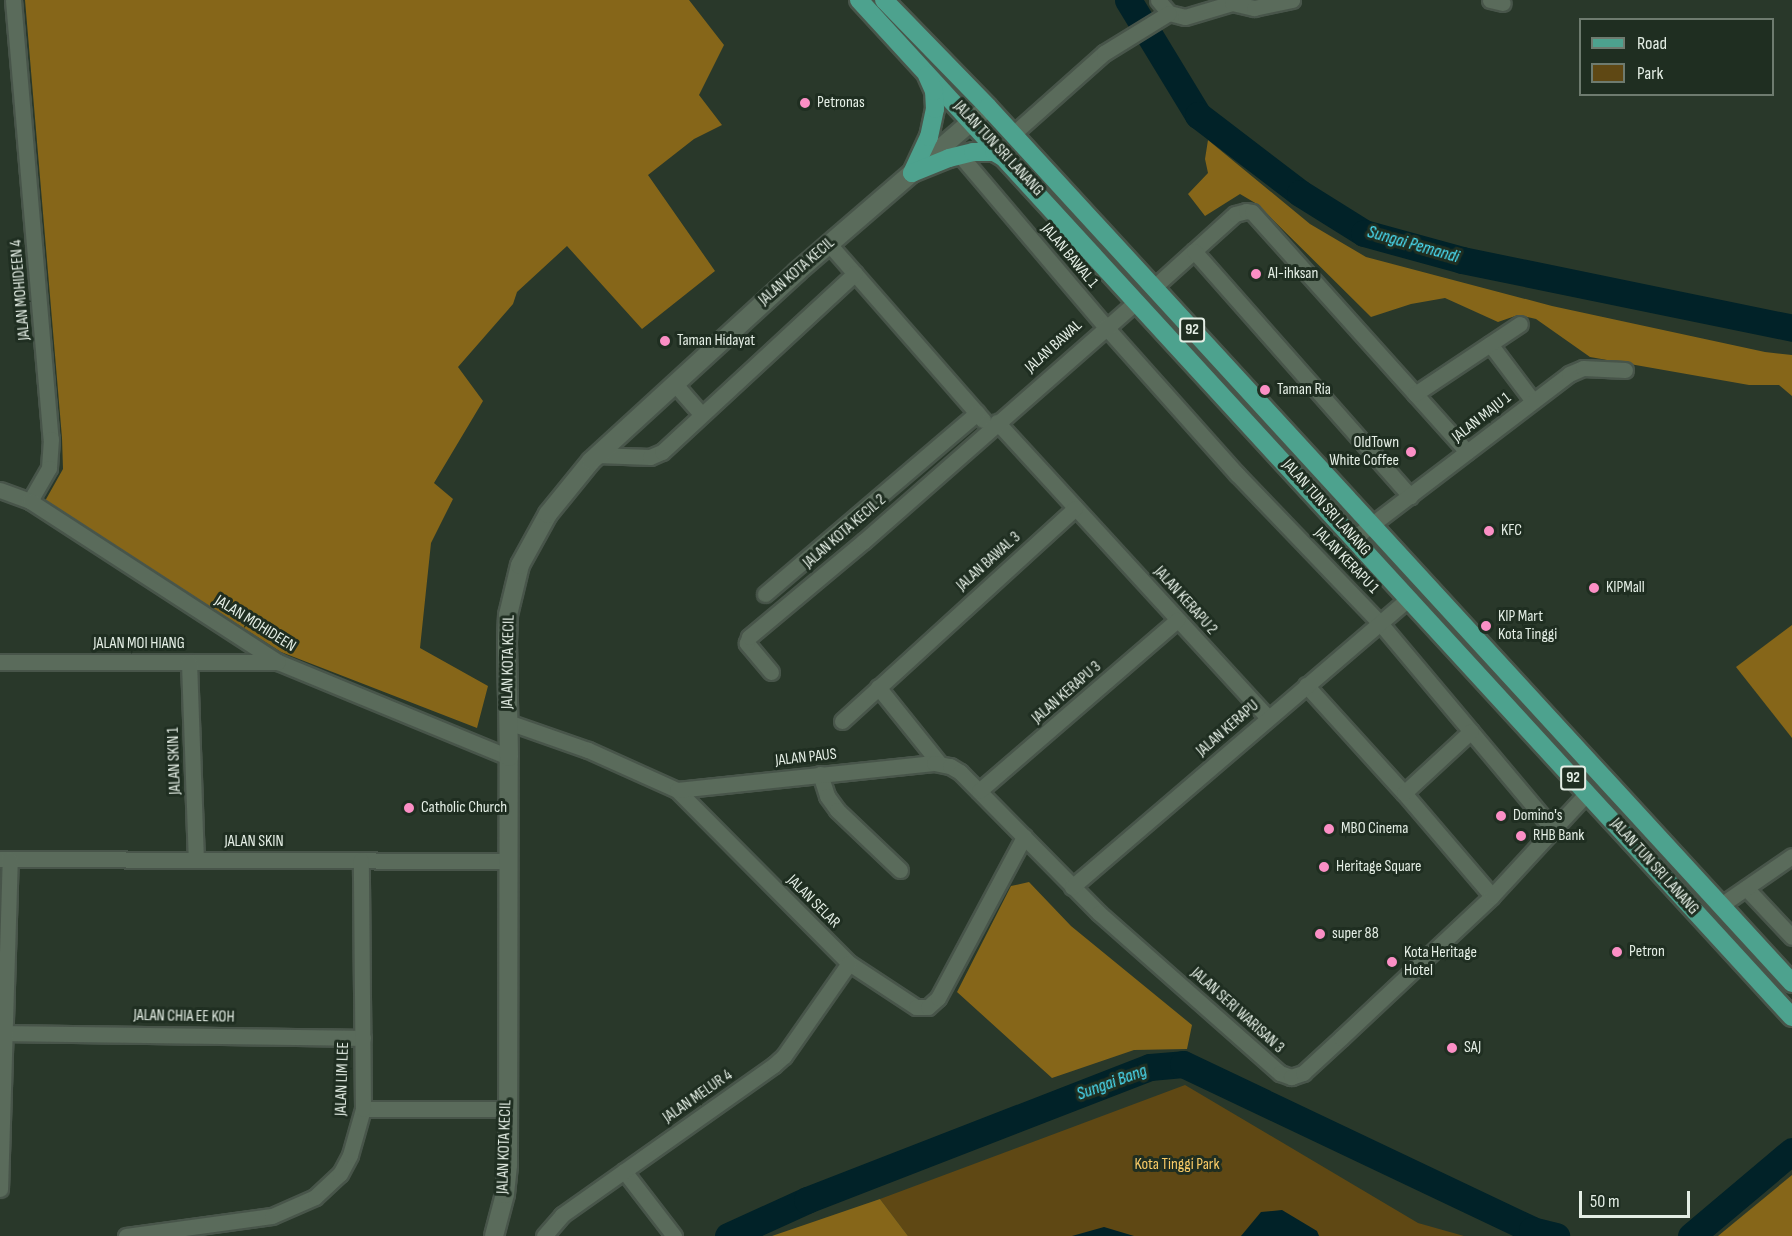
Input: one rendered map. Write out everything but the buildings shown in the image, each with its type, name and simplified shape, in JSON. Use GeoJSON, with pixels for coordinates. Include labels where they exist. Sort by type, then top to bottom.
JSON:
{"type":"FeatureCollection","features":[{"type":"Feature","properties":{"kind":"main road","name":"JALAN TUN SRI LANANG"},"geometry":{"type":"LineString","coordinates":[[859,0],[1792,1017]]}},
{"type":"Feature","properties":{"kind":"main road","name":"JALAN TUN SRI LANANG"},"geometry":{"type":"LineString","coordinates":[[884,0],[1013,134],[1792,983]]}},
{"type":"Feature","properties":{"kind":"main road"},"geometry":{"type":"LineString","coordinates":[[912,172],[929,137],[935,109],[934,91],[925,70]]}},
{"type":"Feature","properties":{"kind":"main road"},"geometry":{"type":"LineString","coordinates":[[912,172],[960,155],[994,152],[1008,160]]}},
{"type":"Feature","properties":{"kind":"street","name":"JALAN MOHIDEEN 4"},"geometry":{"type":"LineString","coordinates":[[13,0],[51,440],[49,468],[30,501]]}},
{"type":"Feature","properties":{"kind":"street"},"geometry":{"type":"LineString","coordinates":[[1158,0],[1164,16]]}},
{"type":"Feature","properties":{"kind":"street"},"geometry":{"type":"LineString","coordinates":[[1013,134],[1104,53],[1164,16],[1185,16],[1232,3],[1254,8],[1292,0]]}},
{"type":"Feature","properties":{"kind":"street","name":"JALAN KOTA KECIL"},"geometry":{"type":"LineString","coordinates":[[494,1236],[505,1194],[508,1109],[508,615],[520,566],[548,514],[597,455],[829,244],[988,107]]}},
{"type":"Feature","properties":{"kind":"street","name":"JALAN BAWAL 1"},"geometry":{"type":"LineString","coordinates":[[960,155],[1105,326]]}},
{"type":"Feature","properties":{"kind":"street"},"geometry":{"type":"LineString","coordinates":[[1153,288],[1235,214],[1252,212],[1467,452]]}},
{"type":"Feature","properties":{"kind":"street"},"geometry":{"type":"LineString","coordinates":[[829,244],[977,413],[993,425],[1075,508]]}},
{"type":"Feature","properties":{"kind":"street"},"geometry":{"type":"LineString","coordinates":[[1194,251],[1410,496]]}},
{"type":"Feature","properties":{"kind":"street"},"geometry":{"type":"LineString","coordinates":[[597,455],[650,457],[662,452],[855,273]]}},
{"type":"Feature","properties":{"kind":"street","name":"JALAN BAWAL"},"geometry":{"type":"LineString","coordinates":[[993,425],[1105,326],[1137,301]]}},
{"type":"Feature","properties":{"kind":"street"},"geometry":{"type":"LineString","coordinates":[[1415,394],[1520,324]]}},
{"type":"Feature","properties":{"kind":"street","name":"JALAN KERAPU 1"},"geometry":{"type":"LineString","coordinates":[[1105,326],[1237,474],[1380,623],[1553,829]]}},
{"type":"Feature","properties":{"kind":"street"},"geometry":{"type":"LineString","coordinates":[[1490,344],[1533,401]]}},
{"type":"Feature","properties":{"kind":"street","name":"JALAN MAJU 1"},"geometry":{"type":"LineString","coordinates":[[1354,538],[1578,369],[1625,370]]}},
{"type":"Feature","properties":{"kind":"street"},"geometry":{"type":"LineString","coordinates":[[674,383],[701,414]]}},
{"type":"Feature","properties":{"kind":"street"},"geometry":{"type":"LineString","coordinates":[[765,594],[977,413]]}},
{"type":"Feature","properties":{"kind":"street","name":"JALAN KOTA KECIL 2"},"geometry":{"type":"LineString","coordinates":[[771,672],[747,643],[749,637],[864,541],[993,425]]}},
{"type":"Feature","properties":{"kind":"street","name":"JALAN MOHIDEEN"},"geometry":{"type":"LineString","coordinates":[[0,490],[30,501],[278,662],[509,757]]}},
{"type":"Feature","properties":{"kind":"street","name":"JALAN KERAPU 2"},"geometry":{"type":"LineString","coordinates":[[1075,508],[1268,718]]}},
{"type":"Feature","properties":{"kind":"street","name":"JALAN BAWAL 3"},"geometry":{"type":"LineString","coordinates":[[842,721],[1075,508]]}},
{"type":"Feature","properties":{"kind":"street","name":"JALAN KERAPU"},"geometry":{"type":"LineString","coordinates":[[1071,887],[1408,598]]}},
{"type":"Feature","properties":{"kind":"street","name":"JALAN KERAPU 3"},"geometry":{"type":"LineString","coordinates":[[979,791],[1177,620]]}},
{"type":"Feature","properties":{"kind":"street","name":"JALAN MOI HIANG"},"geometry":{"type":"LineString","coordinates":[[0,662],[278,662]]}},
{"type":"Feature","properties":{"kind":"street","name":"JALAN SKIN 1"},"geometry":{"type":"LineString","coordinates":[[189,662],[196,860]]}},
{"type":"Feature","properties":{"kind":"street"},"geometry":{"type":"LineString","coordinates":[[1306,685],[1404,793],[1492,896]]}},
{"type":"Feature","properties":{"kind":"street"},"geometry":{"type":"LineString","coordinates":[[878,687],[939,763]]}},
{"type":"Feature","properties":{"kind":"street","name":"JALAN SELAR"},"geometry":{"type":"LineString","coordinates":[[508,722],[588,750],[677,790],[849,963],[910,1005],[922,1008],[934,1003],[1024,837]]}},
{"type":"Feature","properties":{"kind":"street"},"geometry":{"type":"LineString","coordinates":[[1404,793],[1471,731]]}},
{"type":"Feature","properties":{"kind":"street","name":"JALAN SERI WARISAN 3"},"geometry":{"type":"LineString","coordinates":[[939,763],[956,769],[1071,887],[1280,1073],[1292,1077],[1303,1073],[1492,896],[1587,793]]}},
{"type":"Feature","properties":{"kind":"street","name":"JALAN PAUS"},"geometry":{"type":"LineString","coordinates":[[677,790],[939,763]]}},
{"type":"Feature","properties":{"kind":"street"},"geometry":{"type":"LineString","coordinates":[[820,774],[828,796],[837,810],[900,870]]}},
{"type":"Feature","properties":{"kind":"street"},"geometry":{"type":"LineString","coordinates":[[1721,905],[1792,856]]}},
{"type":"Feature","properties":{"kind":"street"},"geometry":{"type":"LineString","coordinates":[[0,1189],[5,1033],[5,859]]}},
{"type":"Feature","properties":{"kind":"street","name":"JALAN SKIN"},"geometry":{"type":"LineString","coordinates":[[5,859],[508,861]]}},
{"type":"Feature","properties":{"kind":"street","name":"JALAN LIM LEE"},"geometry":{"type":"LineString","coordinates":[[126,1236],[272,1216],[308,1202],[329,1188],[340,1174],[350,1155],[363,1109],[361,860]]}},
{"type":"Feature","properties":{"kind":"street"},"geometry":{"type":"LineString","coordinates":[[1746,888],[1792,937]]}},
{"type":"Feature","properties":{"kind":"street","name":"JALAN MELUR 4"},"geometry":{"type":"LineString","coordinates":[[543,1236],[562,1215],[784,1056],[849,963]]}},
{"type":"Feature","properties":{"kind":"street","name":"JALAN CHIA EE KOH"},"geometry":{"type":"LineString","coordinates":[[5,1033],[363,1038]]}},
{"type":"Feature","properties":{"kind":"street"},"geometry":{"type":"LineString","coordinates":[[363,1109],[508,1109]]}},
{"type":"Feature","properties":{"kind":"street"},"geometry":{"type":"LineString","coordinates":[[624,1171],[674,1236]]}},
{"type":"Feature","properties":{"kind":"green space","name":"Kota Tinggi Park"},"geometry":{"type":"Polygon","coordinates":[[[1185,1085],[1418,1223],[1464,1236],[908,1236],[880,1199],[1185,1085]]]}},
{"type":"Feature","properties":{"kind":"shaded area"},"geometry":{"type":"Polygon","coordinates":[[[25,0],[689,0],[724,45],[699,95],[722,125],[694,139],[648,175],[715,271],[642,329],[567,246],[517,292],[513,304],[458,367],[483,401],[434,483],[453,499],[431,543],[420,648],[488,686],[477,728],[281,652],[45,501],[63,469],[62,438],[25,0]]]}},
{"type":"Feature","properties":{"kind":"shaded area"},"geometry":{"type":"Polygon","coordinates":[[[1208,140],[1310,224],[1366,257],[1552,306],[1765,352],[1792,355],[1792,396],[1779,385],[1749,385],[1590,357],[1536,319],[1518,315],[1498,322],[1445,298],[1411,304],[1371,317],[1257,204],[1240,194],[1205,216],[1188,194],[1208,173],[1205,159],[1208,140]]]}},
{"type":"Feature","properties":{"kind":"shaded area"},"geometry":{"type":"Polygon","coordinates":[[[1792,625],[1792,738],[1736,667],[1792,625]]]}},
{"type":"Feature","properties":{"kind":"shaded area"},"geometry":{"type":"Polygon","coordinates":[[[1029,882],[1071,926],[1192,1025],[1187,1049],[1134,1050],[1052,1078],[957,992],[1011,886],[1029,882]]]}},
{"type":"Feature","properties":{"kind":"shaded area"},"geometry":{"type":"Polygon","coordinates":[[[1792,1175],[1792,1236],[1718,1236],[1792,1175]]]}},
{"type":"Feature","properties":{"kind":"shaded area"},"geometry":{"type":"Polygon","coordinates":[[[880,1199],[908,1236],[772,1236],[880,1199]]]}},
{"type":"Feature","properties":{"kind":"water"},"geometry":{"type":"Polygon","coordinates":[[[1282,1210],[1317,1231],[1319,1236],[1241,1236],[1261,1212],[1282,1210]]]}},
{"type":"Feature","properties":{"kind":"water"},"geometry":{"type":"Polygon","coordinates":[[[1104,1227],[1134,1236],[1072,1236],[1104,1227]]]}},
{"type":"Feature","properties":{"kind":"waterway","name":"Sungai Pemandi"},"geometry":{"type":"LineString","coordinates":[[1128,0],[1198,115],[1300,193],[1364,233],[1462,260],[1792,328]]}},
{"type":"Feature","properties":{"kind":"waterway","name":"Sungai Bang"},"geometry":{"type":"LineString","coordinates":[[728,1236],[807,1200],[1150,1067],[1183,1064],[1532,1230],[1556,1236]]}},
{"type":"Feature","properties":{"kind":"waterway","name":"Sungai Bang"},"geometry":{"type":"LineString","coordinates":[[1691,1236],[1792,1151]]}},
{"type":"Feature","properties":{"kind":"place","name":"Petronas"},"geometry":{"type":"Point","coordinates":[805,103]}},
{"type":"Feature","properties":{"kind":"place","name":"Al-ihksan"},"geometry":{"type":"Point","coordinates":[1256,274]}},
{"type":"Feature","properties":{"kind":"place","name":"Taman Hidayat"},"geometry":{"type":"Point","coordinates":[665,341]}},
{"type":"Feature","properties":{"kind":"place","name":"Taman Ria"},"geometry":{"type":"Point","coordinates":[1265,390]}},
{"type":"Feature","properties":{"kind":"place","name":"OldTown White Coffee"},"geometry":{"type":"Point","coordinates":[1411,452]}},
{"type":"Feature","properties":{"kind":"place","name":"KFC"},"geometry":{"type":"Point","coordinates":[1489,531]}},
{"type":"Feature","properties":{"kind":"place","name":"KIPMall"},"geometry":{"type":"Point","coordinates":[1594,588]}},
{"type":"Feature","properties":{"kind":"place","name":"KIP Mart Kota Tinggi"},"geometry":{"type":"Point","coordinates":[1486,626]}},
{"type":"Feature","properties":{"kind":"place","name":"Catholic Church"},"geometry":{"type":"Point","coordinates":[409,808]}},
{"type":"Feature","properties":{"kind":"place","name":"Domino's"},"geometry":{"type":"Point","coordinates":[1501,816]}},
{"type":"Feature","properties":{"kind":"place","name":"MBO Cinema"},"geometry":{"type":"Point","coordinates":[1329,829]}},
{"type":"Feature","properties":{"kind":"place","name":"RHB Bank"},"geometry":{"type":"Point","coordinates":[1521,836]}},
{"type":"Feature","properties":{"kind":"place","name":"Heritage Square"},"geometry":{"type":"Point","coordinates":[1324,867]}},
{"type":"Feature","properties":{"kind":"place","name":"super 88"},"geometry":{"type":"Point","coordinates":[1320,934]}},
{"type":"Feature","properties":{"kind":"place","name":"Petron"},"geometry":{"type":"Point","coordinates":[1617,952]}},
{"type":"Feature","properties":{"kind":"place","name":"Kota Heritage Hotel"},"geometry":{"type":"Point","coordinates":[1392,962]}},
{"type":"Feature","properties":{"kind":"place","name":"SAJ"},"geometry":{"type":"Point","coordinates":[1452,1048]}}]}
